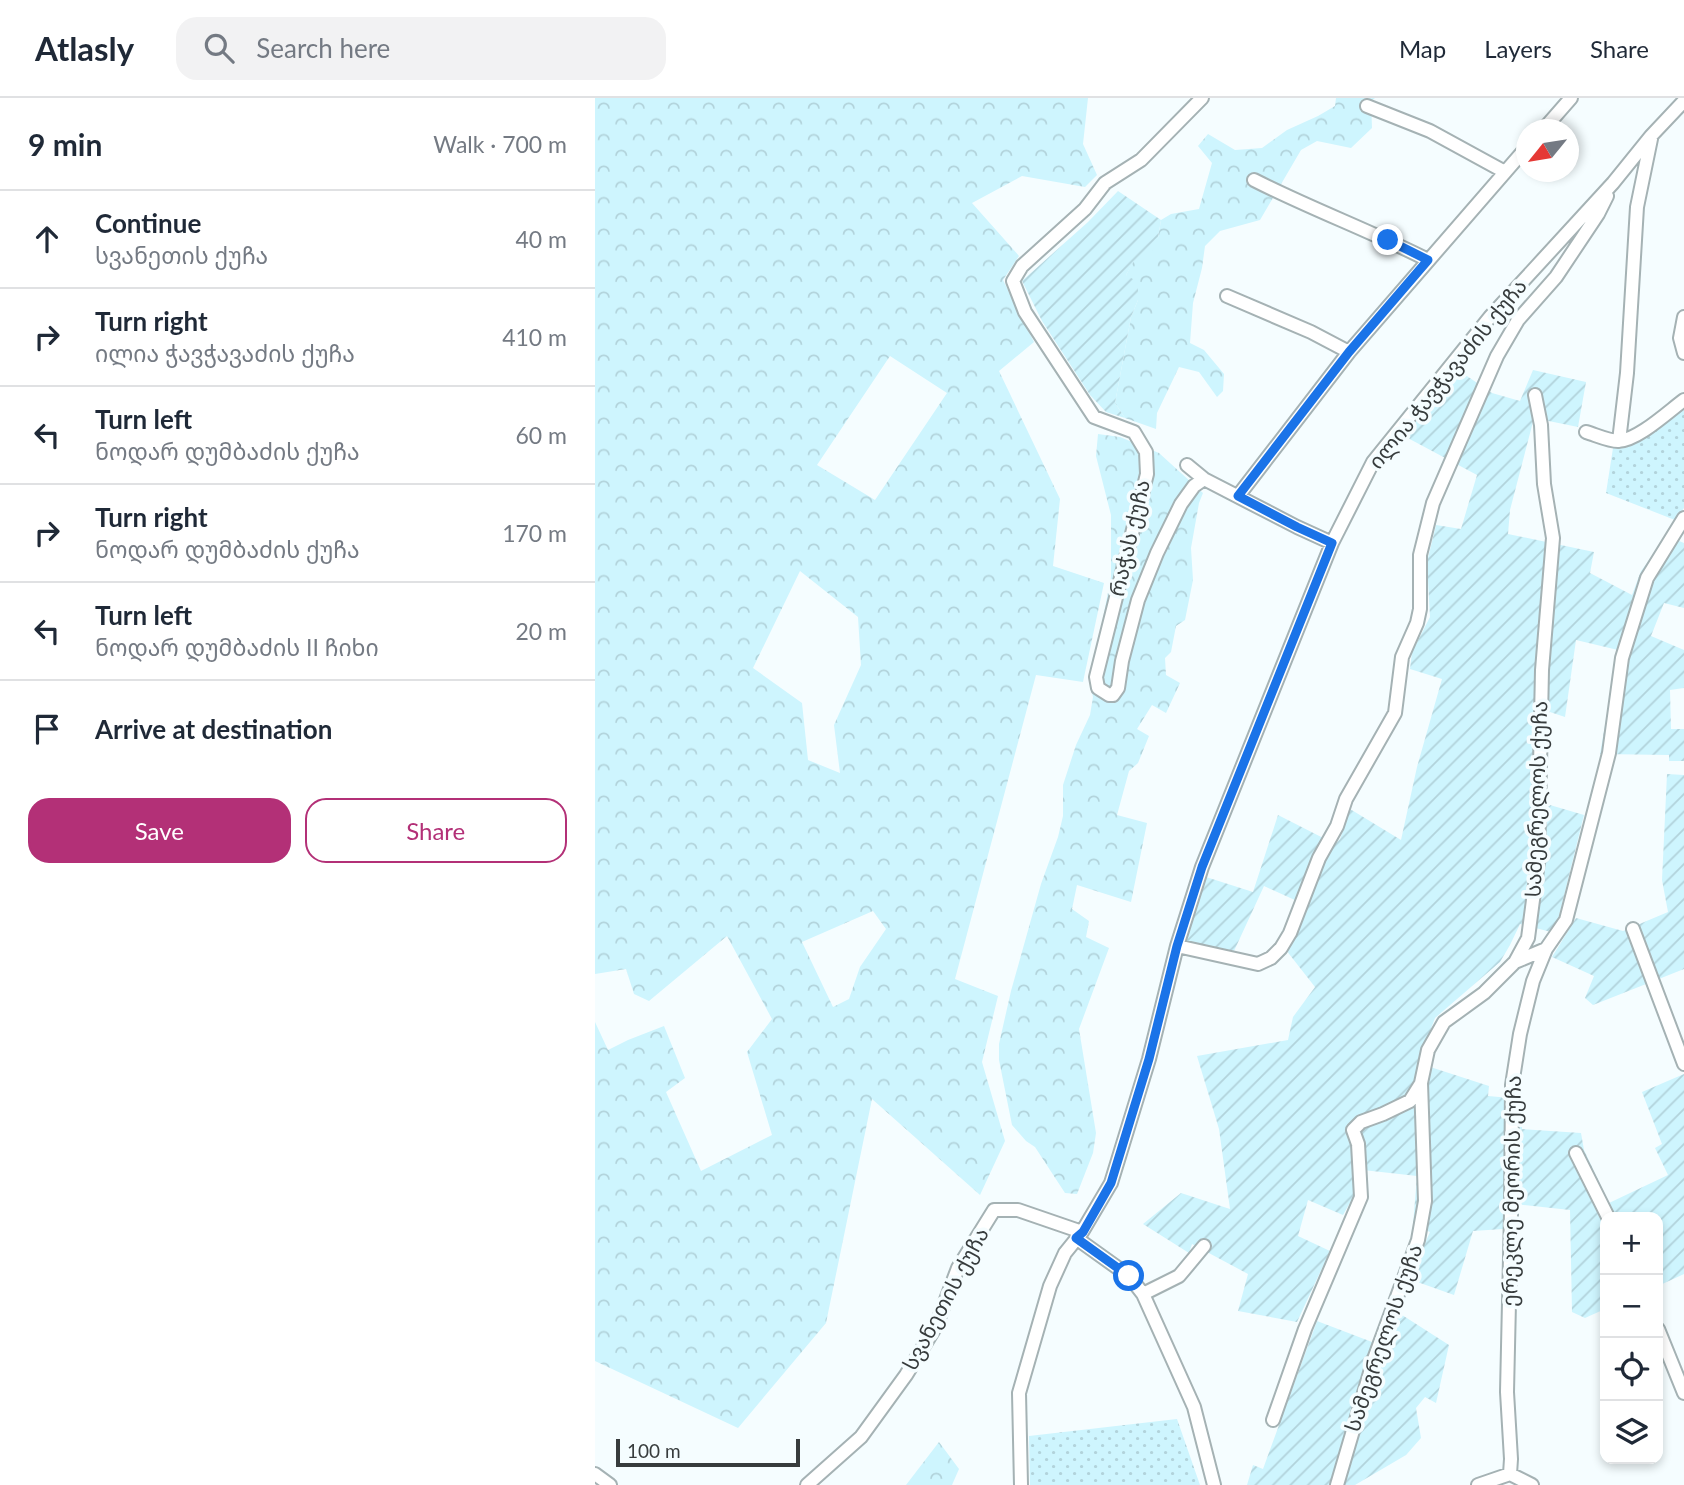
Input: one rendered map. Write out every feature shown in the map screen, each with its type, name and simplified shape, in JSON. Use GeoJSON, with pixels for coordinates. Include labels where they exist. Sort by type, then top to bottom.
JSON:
{"type":"FeatureCollection","features":[{"type":"Feature","properties":{"kind":"street","name":"რაჭას ქუჩა"},"geometry":{"type":"LineString","coordinates":[[1202,98],[1140,160],[1105,183],[1084,209],[1022,266],[1013,281],[1025,312],[1094,417],[1134,432],[1146,452],[1147,474],[1096,677],[1098,688],[1109,695],[1113,695],[1118,688],[1138,600],[1157,553],[1181,504],[1193,486],[1204,479]]}},
{"type":"Feature","properties":{"kind":"street"},"geometry":{"type":"LineString","coordinates":[[1553,119],[1571,98]]}},
{"type":"Feature","properties":{"kind":"street","name":"ილია ჭავჭავაძის ქუჩა"},"geometry":{"type":"LineString","coordinates":[[1021,1485],[1019,1393],[1050,1286],[1065,1253],[1111,1183],[1149,1059],[1177,946],[1202,867],[1332,543],[1373,462],[1490,317],[1684,101]]}},
{"type":"Feature","properties":{"kind":"street"},"geometry":{"type":"LineString","coordinates":[[1367,106],[1430,131],[1505,172]]}},
{"type":"Feature","properties":{"kind":"street"},"geometry":{"type":"LineString","coordinates":[[1619,441],[1627,373],[1637,208],[1651,136]]}},
{"type":"Feature","properties":{"kind":"street"},"geometry":{"type":"LineString","coordinates":[[1238,496],[1349,352],[1516,160]]}},
{"type":"Feature","properties":{"kind":"street"},"geometry":{"type":"LineString","coordinates":[[1254,180],[1428,260]]}},
{"type":"Feature","properties":{"kind":"street"},"geometry":{"type":"LineString","coordinates":[[1177,946],[1258,964],[1271,958],[1290,933],[1319,858],[1337,826],[1346,799],[1395,713],[1402,657],[1417,623],[1420,609],[1420,555],[1433,503],[1497,356],[1518,320],[1556,277],[1598,214],[1613,183]]}},
{"type":"Feature","properties":{"kind":"street"},"geometry":{"type":"LineString","coordinates":[[1227,296],[1311,332],[1349,352]]}},
{"type":"Feature","properties":{"kind":"street"},"geometry":{"type":"LineString","coordinates":[[1684,317],[1680,338],[1684,353]]}},
{"type":"Feature","properties":{"kind":"street","name":"სამეგრელოს ქუჩა"},"geometry":{"type":"LineString","coordinates":[[1337,1485],[1374,1359],[1418,1240],[1425,1201],[1421,1083],[1428,1050],[1444,1022],[1484,993],[1515,962],[1528,938],[1538,862],[1542,670],[1553,538],[1545,484],[1541,425],[1535,395]]}},
{"type":"Feature","properties":{"kind":"street"},"geometry":{"type":"LineString","coordinates":[[1586,432],[1619,441],[1646,429],[1684,400]]}},
{"type":"Feature","properties":{"kind":"street"},"geometry":{"type":"LineString","coordinates":[[1187,465],[1204,479],[1332,543]]}},
{"type":"Feature","properties":{"kind":"street","name":"ერეკლე მეორის ქუჩა"},"geometry":{"type":"LineString","coordinates":[[1510,1474],[1507,1392],[1512,1085],[1520,1034],[1533,981],[1546,949],[1566,920],[1609,753],[1622,658],[1647,578],[1684,518]]}},
{"type":"Feature","properties":{"kind":"street"},"geometry":{"type":"LineString","coordinates":[[1633,929],[1684,1064]]}},
{"type":"Feature","properties":{"kind":"street"},"geometry":{"type":"LineString","coordinates":[[1515,962],[1546,949]]}},
{"type":"Feature","properties":{"kind":"street"},"geometry":{"type":"LineString","coordinates":[[1273,1420],[1305,1329],[1361,1197],[1358,1144],[1353,1129],[1361,1122],[1410,1101],[1421,1083]]}},
{"type":"Feature","properties":{"kind":"street"},"geometry":{"type":"LineString","coordinates":[[1576,1153],[1606,1212]]}},
{"type":"Feature","properties":{"kind":"street","name":"სვანეთის ქუჩა"},"geometry":{"type":"LineString","coordinates":[[807,1485],[861,1437],[906,1375],[936,1326],[958,1268],[994,1210],[1018,1210],[1079,1235],[1129,1276],[1143,1294],[1194,1407],[1214,1485]]}},
{"type":"Feature","properties":{"kind":"street"},"geometry":{"type":"LineString","coordinates":[[1143,1294],[1179,1276],[1204,1246]]}},
{"type":"Feature","properties":{"kind":"street"},"geometry":{"type":"LineString","coordinates":[[1662,1338],[1684,1393]]}},
{"type":"Feature","properties":{"kind":"street"},"geometry":{"type":"LineString","coordinates":[[595,1474],[610,1485]]}},
{"type":"Feature","properties":{"kind":"street"},"geometry":{"type":"LineString","coordinates":[[1478,1485],[1510,1474],[1532,1485]]}},
{"type":"Feature","properties":{"kind":"green space"},"geometry":{"type":"Polygon","coordinates":[[[595,98],[1088,98],[1083,144],[1097,175],[1085,187],[1022,176],[972,203],[1019,256],[1003,280],[1034,342],[999,371],[1060,499],[1053,566],[1104,583],[1083,682],[1036,675],[955,979],[998,996],[982,1062],[1005,1141],[980,1195],[872,1099],[826,1323],[738,1428],[595,1361],[595,1022],[608,1050],[664,1026],[685,1078],[666,1092],[701,1171],[772,1135],[747,1052],[772,1019],[727,936],[649,1001],[634,994],[626,969],[595,974],[595,98]],[[890,356],[817,465],[875,500],[947,393],[890,356]],[[800,571],[753,668],[802,703],[808,760],[840,773],[834,725],[861,665],[858,617],[800,571]],[[873,911],[802,942],[833,1007],[849,999],[860,967],[886,929],[873,911]]]}},
{"type":"Feature","properties":{"kind":"green space"},"geometry":{"type":"Polygon","coordinates":[[[1336,98],[1375,98],[1371,101],[1372,128],[1351,148],[1317,141],[1301,150],[1260,220],[1220,231],[1205,246],[1193,303],[1190,343],[1204,350],[1224,374],[1223,391],[1217,397],[1199,372],[1179,367],[1157,413],[1156,429],[1125,418],[1115,403],[1131,317],[1138,300],[1126,275],[1134,260],[1158,238],[1161,220],[1171,214],[1199,209],[1212,163],[1198,146],[1208,134],[1235,150],[1262,148],[1287,130],[1335,106],[1336,98]]]}},
{"type":"Feature","properties":{"kind":"green space"},"geometry":{"type":"Polygon","coordinates":[[[1118,191],[1161,220],[1158,238],[1150,257],[1134,261],[1126,275],[1138,282],[1138,300],[1131,317],[1115,403],[1125,418],[1106,412],[1090,395],[1042,321],[1022,281],[1118,191]]]}},
{"type":"Feature","properties":{"kind":"green space"},"geometry":{"type":"Polygon","coordinates":[[[1458,370],[1492,393],[1520,401],[1533,370],[1586,382],[1578,427],[1534,418],[1510,510],[1508,534],[1594,552],[1590,573],[1632,595],[1641,571],[1667,536],[1684,543],[1684,608],[1664,603],[1651,636],[1684,650],[1684,688],[1670,690],[1671,729],[1684,729],[1684,761],[1669,761],[1669,755],[1600,754],[1618,650],[1576,640],[1565,717],[1535,707],[1533,800],[1584,815],[1559,916],[1551,932],[1520,924],[1500,962],[1435,1018],[1418,1063],[1489,1086],[1488,1096],[1522,1099],[1522,1129],[1581,1133],[1584,1150],[1609,1203],[1668,1175],[1655,1148],[1662,1144],[1642,1092],[1684,1074],[1684,1274],[1663,1284],[1663,1212],[1600,1212],[1600,1311],[1585,1318],[1572,1312],[1570,1210],[1504,1203],[1503,1229],[1473,1231],[1454,1295],[1409,1279],[1430,1232],[1413,1225],[1417,1176],[1354,1169],[1355,1194],[1343,1215],[1308,1200],[1298,1236],[1330,1251],[1297,1322],[1238,1311],[1248,1274],[1192,1244],[1189,1253],[1143,1224],[1181,1193],[1230,1209],[1219,1129],[1197,1056],[1288,1040],[1293,1017],[1315,987],[1286,950],[1308,906],[1264,886],[1234,951],[1185,943],[1206,877],[1253,892],[1278,815],[1335,844],[1340,839],[1350,809],[1401,840],[1417,767],[1442,679],[1410,669],[1412,652],[1430,617],[1427,562],[1436,525],[1461,529],[1477,475],[1404,436],[1458,370]]]}},
{"type":"Feature","properties":{"kind":"green space"},"geometry":{"type":"Polygon","coordinates":[[[1684,408],[1684,508],[1675,520],[1606,493],[1613,448],[1654,432],[1684,408]]]}},
{"type":"Feature","properties":{"kind":"green space"},"geometry":{"type":"Polygon","coordinates":[[[1098,434],[1120,437],[1159,453],[1203,493],[1191,548],[1193,580],[1185,620],[1176,626],[1171,652],[1165,658],[1166,675],[1180,683],[1166,713],[1152,705],[1137,729],[1149,736],[1138,763],[1129,771],[1117,815],[1147,823],[1131,902],[1077,885],[1072,909],[1089,921],[1086,937],[1109,948],[1079,1029],[1096,1133],[1093,1153],[1077,1194],[1065,1193],[1035,1147],[1012,1125],[999,1060],[999,1044],[1041,884],[1058,837],[1063,816],[1063,785],[1076,745],[1090,715],[1093,697],[1090,685],[1111,577],[1111,515],[1096,456],[1098,434]]]}},
{"type":"Feature","properties":{"kind":"green space"},"geometry":{"type":"Polygon","coordinates":[[[1667,774],[1684,775],[1684,969],[1593,1005],[1585,998],[1594,976],[1552,957],[1576,918],[1623,931],[1668,912],[1662,880],[1667,774]]]}},
{"type":"Feature","properties":{"kind":"green space"},"geometry":{"type":"Polygon","coordinates":[[[1388,1306],[1449,1345],[1436,1403],[1425,1397],[1416,1408],[1421,1438],[1406,1455],[1355,1485],[1247,1485],[1253,1465],[1263,1469],[1317,1321],[1372,1342],[1388,1306]]]}},
{"type":"Feature","properties":{"kind":"green space"},"geometry":{"type":"Polygon","coordinates":[[[1177,1419],[1200,1485],[1030,1485],[1029,1436],[1177,1419]]]}},
{"type":"Feature","properties":{"kind":"green space"},"geometry":{"type":"Polygon","coordinates":[[[939,1442],[959,1469],[952,1485],[906,1485],[939,1442]]]}},
{"type":"Feature","properties":{"kind":"route"},"geometry":{"type":"LineString","coordinates":[[1129,1276],[1076,1238],[1083,1232],[1111,1183],[1149,1059],[1177,946],[1202,867],[1332,543],[1238,496],[1349,352],[1428,260],[1388,240]]}}]}
